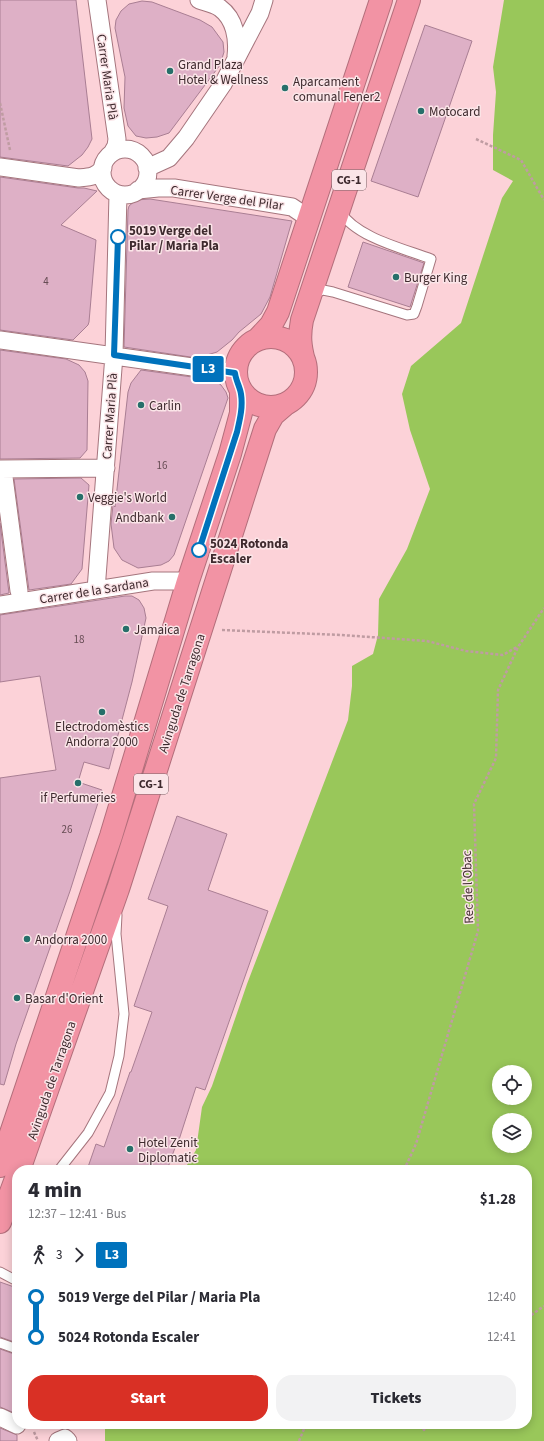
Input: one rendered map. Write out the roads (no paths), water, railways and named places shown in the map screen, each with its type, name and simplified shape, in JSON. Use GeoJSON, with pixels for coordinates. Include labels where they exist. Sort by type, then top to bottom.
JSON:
{"type":"FeatureCollection","features":[{"type":"Feature","properties":{"kind":"highway","name":"CG-1"},"geometry":{"type":"LineString","coordinates":[[238,382],[236,365],[244,349],[257,340],[271,324],[278,312],[381,0]]}},
{"type":"Feature","properties":{"kind":"highway","name":"CG-1"},"geometry":{"type":"LineString","coordinates":[[287,403],[293,400],[302,389],[306,378],[299,333],[409,0]]}},
{"type":"Feature","properties":{"kind":"highway"},"geometry":{"type":"LineString","coordinates":[[257,340],[272,337],[286,340],[297,349],[304,361]]}},
{"type":"Feature","properties":{"kind":"highway"},"geometry":{"type":"LineString","coordinates":[[238,382],[254,404],[262,407],[279,406],[287,403]]}},
{"type":"Feature","properties":{"kind":"highway","name":"Avinguda de Tarragona"},"geometry":{"type":"LineString","coordinates":[[0,1166],[111,836],[188,581],[237,432],[241,413],[238,382]]}},
{"type":"Feature","properties":{"kind":"highway","name":"Avinguda de Tarragona"},"geometry":{"type":"LineString","coordinates":[[21,1165],[118,889],[265,429],[273,415],[287,403]]}},
{"type":"Feature","properties":{"kind":"highway"},"geometry":{"type":"LineString","coordinates":[[7,1212],[12,1194]]}},
{"type":"Feature","properties":{"kind":"street","name":"Carrer Maria Plà"},"geometry":{"type":"LineString","coordinates":[[97,0],[117,139],[116,146],[112,153]]}},
{"type":"Feature","properties":{"kind":"street"},"geometry":{"type":"LineString","coordinates":[[199,0],[219,7],[227,16],[234,28],[238,42],[236,61]]}},
{"type":"Feature","properties":{"kind":"street"},"geometry":{"type":"LineString","coordinates":[[147,168],[169,158],[186,138],[223,84],[260,13],[264,0]]}},
{"type":"Feature","properties":{"kind":"street"},"geometry":{"type":"LineString","coordinates":[[0,167],[79,178],[91,177],[98,175],[107,158],[112,153],[118,150],[131,150],[143,157],[147,168],[146,180],[143,186],[132,194],[118,194],[107,185],[104,179],[103,168]]}},
{"type":"Feature","properties":{"kind":"street","name":"Carrer Verge del Pilar"},"geometry":{"type":"LineString","coordinates":[[138,190],[174,188],[292,207],[304,215],[307,224]]}},
{"type":"Feature","properties":{"kind":"street","name":"Carrer Maria Plà"},"geometry":{"type":"LineString","coordinates":[[96,590],[114,355],[118,194]]}},
{"type":"Feature","properties":{"kind":"street"},"geometry":{"type":"LineString","coordinates":[[0,340],[114,355],[238,382]]}},
{"type":"Feature","properties":{"kind":"street"},"geometry":{"type":"LineString","coordinates":[[19,591],[2,473],[106,468]]}},
{"type":"Feature","properties":{"kind":"street","name":"Carrer de la Sardana"},"geometry":{"type":"LineString","coordinates":[[0,605],[153,581],[188,581]]}},
{"type":"Feature","properties":{"kind":"street"},"geometry":{"type":"LineString","coordinates":[[0,1417],[12,1423]]}},
{"type":"Feature","properties":{"kind":"street"},"geometry":{"type":"LineString","coordinates":[[58,1441],[65,1438],[68,1441]]}},
{"type":"Feature","properties":{"kind":"lane"},"geometry":{"type":"LineString","coordinates":[[309,299],[315,293],[323,290],[407,315],[414,314],[418,306],[431,259],[384,242],[354,228],[345,219],[339,209]]}},
{"type":"Feature","properties":{"kind":"lane"},"geometry":{"type":"LineString","coordinates":[[63,1165],[88,1134],[110,1093],[119,1056],[124,1014],[116,934],[118,889]]}},
{"type":"Feature","properties":{"kind":"lane"},"geometry":{"type":"LineString","coordinates":[[0,1272],[12,1278]]}},
{"type":"Feature","properties":{"kind":"lane"},"geometry":{"type":"LineString","coordinates":[[0,1343],[12,1347]]}},
{"type":"Feature","properties":{"kind":"place","name":"Grand Plaza Hotel & Wellness"},"geometry":{"type":"Point","coordinates":[170,71]}},
{"type":"Feature","properties":{"kind":"place","name":"Aparcament comunal Fener2"},"geometry":{"type":"Point","coordinates":[285,88]}},
{"type":"Feature","properties":{"kind":"place","name":"Motocard"},"geometry":{"type":"Point","coordinates":[421,111]}},
{"type":"Feature","properties":{"kind":"place","name":"5019 Verge del Pilar / Maria Pla"},"geometry":{"type":"Point","coordinates":[118,237]}},
{"type":"Feature","properties":{"kind":"place","name":"Burger King"},"geometry":{"type":"Point","coordinates":[396,277]}},
{"type":"Feature","properties":{"kind":"place","name":"Carlin"},"geometry":{"type":"Point","coordinates":[141,405]}},
{"type":"Feature","properties":{"kind":"place","name":"Veggie's World"},"geometry":{"type":"Point","coordinates":[80,497]}},
{"type":"Feature","properties":{"kind":"place","name":"Andbank"},"geometry":{"type":"Point","coordinates":[172,517]}},
{"type":"Feature","properties":{"kind":"place","name":"5024 Rotonda Escaler"},"geometry":{"type":"Point","coordinates":[199,550]}},
{"type":"Feature","properties":{"kind":"place","name":"Jamaica"},"geometry":{"type":"Point","coordinates":[126,629]}},
{"type":"Feature","properties":{"kind":"place","name":"Electrodomèstics Andorra 2000"},"geometry":{"type":"Point","coordinates":[102,712]}},
{"type":"Feature","properties":{"kind":"place","name":"if Perfumeries"},"geometry":{"type":"Point","coordinates":[78,783]}},
{"type":"Feature","properties":{"kind":"place","name":"Andorra 2000"},"geometry":{"type":"Point","coordinates":[27,939]}},
{"type":"Feature","properties":{"kind":"place","name":"Basar d'Orient"},"geometry":{"type":"Point","coordinates":[17,998]}},
{"type":"Feature","properties":{"kind":"place","name":"Hotel Zenit Diplomatic"},"geometry":{"type":"Point","coordinates":[130,1149]}}]}
